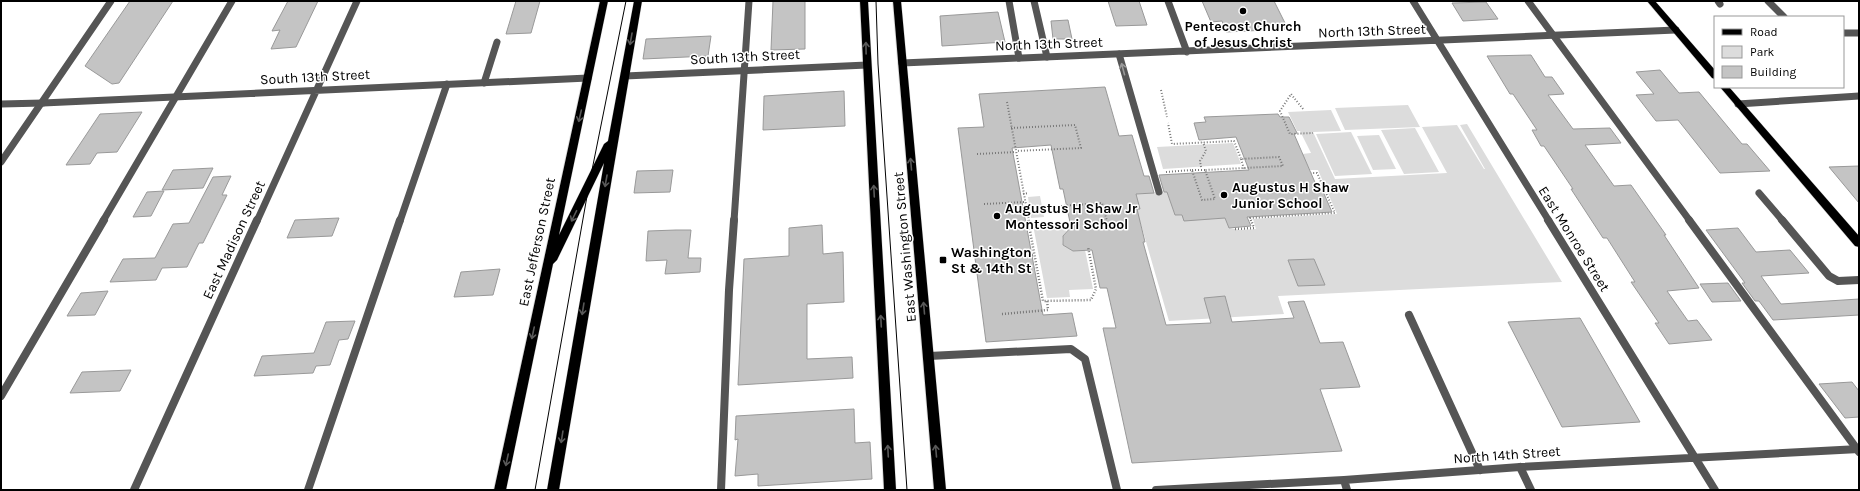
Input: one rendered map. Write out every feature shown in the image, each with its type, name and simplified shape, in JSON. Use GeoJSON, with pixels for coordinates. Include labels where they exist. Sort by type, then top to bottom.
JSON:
{"type":"FeatureCollection","features":[{"type":"Feature","properties":{"kind":"main road","name":"East Jefferson Street"},"geometry":{"type":"LineString","coordinates":[[500,490],[604,1]]}},
{"type":"Feature","properties":{"kind":"main road"},"geometry":{"type":"LineString","coordinates":[[553,490],[638,1]]}},
{"type":"Feature","properties":{"kind":"main road","name":"East Washington Street"},"geometry":{"type":"LineString","coordinates":[[864,1],[890,490]]}},
{"type":"Feature","properties":{"kind":"main road","name":"East Washington Street"},"geometry":{"type":"LineString","coordinates":[[866,22],[870,1]]}},
{"type":"Feature","properties":{"kind":"main road","name":"East Washington Street"},"geometry":{"type":"LineString","coordinates":[[897,1],[940,490]]}},
{"type":"Feature","properties":{"kind":"main road"},"geometry":{"type":"LineString","coordinates":[[1650,1],[1714,75]]}},
{"type":"Feature","properties":{"kind":"main road"},"geometry":{"type":"LineString","coordinates":[[1725,88],[1859,243]]}},
{"type":"Feature","properties":{"kind":"main road"},"geometry":{"type":"LineString","coordinates":[[545,273],[615,131]]}},
{"type":"Feature","properties":{"kind":"street"},"geometry":{"type":"LineString","coordinates":[[1,162],[43,103],[111,1]]}},
{"type":"Feature","properties":{"kind":"street"},"geometry":{"type":"LineString","coordinates":[[1,396],[232,1]]}},
{"type":"Feature","properties":{"kind":"street","name":"East Madison Street"},"geometry":{"type":"LineString","coordinates":[[134,490],[357,1]]}},
{"type":"Feature","properties":{"kind":"street"},"geometry":{"type":"LineString","coordinates":[[721,490],[729,290],[749,1]]}},
{"type":"Feature","properties":{"kind":"street"},"geometry":{"type":"LineString","coordinates":[[1009,1],[1019,58]]}},
{"type":"Feature","properties":{"kind":"street"},"geometry":{"type":"LineString","coordinates":[[1034,1],[1047,57]]}},
{"type":"Feature","properties":{"kind":"street"},"geometry":{"type":"LineString","coordinates":[[1168,1],[1187,52]]}},
{"type":"Feature","properties":{"kind":"street","name":"East Monroe Street"},"geometry":{"type":"LineString","coordinates":[[1412,1],[1715,490]]}},
{"type":"Feature","properties":{"kind":"street"},"geometry":{"type":"LineString","coordinates":[[1528,1],[1858,450]]}},
{"type":"Feature","properties":{"kind":"street"},"geometry":{"type":"LineString","coordinates":[[1768,1],[1783,16]]}},
{"type":"Feature","properties":{"kind":"street","name":"North 13th Street"},"geometry":{"type":"LineString","coordinates":[[902,63],[1676,30]]}},
{"type":"Feature","properties":{"kind":"street"},"geometry":{"type":"LineString","coordinates":[[1844,34],[1859,32]]}},
{"type":"Feature","properties":{"kind":"street"},"geometry":{"type":"LineString","coordinates":[[484,83],[498,42]]}},
{"type":"Feature","properties":{"kind":"street"},"geometry":{"type":"LineString","coordinates":[[1119,54],[1159,192]]}},
{"type":"Feature","properties":{"kind":"street","name":"South 13th Street"},"geometry":{"type":"LineString","coordinates":[[625,76],[867,64]]}},
{"type":"Feature","properties":{"kind":"street","name":"South 13th Street"},"geometry":{"type":"LineString","coordinates":[[1,104],[588,78]]}},
{"type":"Feature","properties":{"kind":"street"},"geometry":{"type":"LineString","coordinates":[[308,490],[447,84]]}},
{"type":"Feature","properties":{"kind":"street"},"geometry":{"type":"LineString","coordinates":[[1738,104],[1859,96]]}},
{"type":"Feature","properties":{"kind":"street"},"geometry":{"type":"LineString","coordinates":[[1759,193],[1829,276],[1838,281],[1859,280]]}},
{"type":"Feature","properties":{"kind":"street"},"geometry":{"type":"LineString","coordinates":[[1409,315],[1480,470]]}},
{"type":"Feature","properties":{"kind":"street"},"geometry":{"type":"LineString","coordinates":[[929,356],[1072,350],[1085,359],[1117,490]]}},
{"type":"Feature","properties":{"kind":"street","name":"North 14th Street"},"geometry":{"type":"LineString","coordinates":[[1156,490],[1344,480],[1520,467],[1858,450]]}},
{"type":"Feature","properties":{"kind":"street"},"geometry":{"type":"LineString","coordinates":[[1520,467],[1531,490]]}},
{"type":"Feature","properties":{"kind":"street"},"geometry":{"type":"LineString","coordinates":[[1344,480],[1347,490]]}},
{"type":"Feature","properties":{"kind":"path"},"geometry":{"type":"LineString","coordinates":[[1161,90],[1167,117]]}},
{"type":"Feature","properties":{"kind":"path"},"geometry":{"type":"LineString","coordinates":[[1303,109],[1292,94],[1280,110],[1290,134],[1313,133]]}},
{"type":"Feature","properties":{"kind":"path"},"geometry":{"type":"LineString","coordinates":[[1007,102],[1043,301],[1091,300],[1096,289],[1088,247]]}},
{"type":"Feature","properties":{"kind":"path"},"geometry":{"type":"LineString","coordinates":[[1168,123],[1172,144],[1234,141],[1244,169]]}},
{"type":"Feature","properties":{"kind":"path"},"geometry":{"type":"LineString","coordinates":[[977,154],[1081,148],[1075,125],[1011,128]]}},
{"type":"Feature","properties":{"kind":"path"},"geometry":{"type":"LineString","coordinates":[[1201,167],[1200,161],[1206,151],[1204,142]]}},
{"type":"Feature","properties":{"kind":"path"},"geometry":{"type":"LineString","coordinates":[[1163,172],[1283,166],[1279,157],[1241,159]]}},
{"type":"Feature","properties":{"kind":"path"},"geometry":{"type":"LineString","coordinates":[[1192,170],[1202,200],[1215,199],[1205,170]]}},
{"type":"Feature","properties":{"kind":"path"},"geometry":{"type":"LineString","coordinates":[[1235,229],[1254,228],[1250,218],[1335,212],[1317,173],[1311,173]]}},
{"type":"Feature","properties":{"kind":"path"},"geometry":{"type":"LineString","coordinates":[[1023,194],[1028,194]]}},
{"type":"Feature","properties":{"kind":"path"},"geometry":{"type":"LineString","coordinates":[[984,204],[1025,202]]}},
{"type":"Feature","properties":{"kind":"path"},"geometry":{"type":"LineString","coordinates":[[1061,206],[1102,203],[1107,221]]}},
{"type":"Feature","properties":{"kind":"path"},"geometry":{"type":"LineString","coordinates":[[1028,222],[1032,221]]}},
{"type":"Feature","properties":{"kind":"path"},"geometry":{"type":"LineString","coordinates":[[993,257],[1034,255]]}},
{"type":"Feature","properties":{"kind":"path"},"geometry":{"type":"LineString","coordinates":[[1002,314],[1048,310],[1047,301]]}},
{"type":"Feature","properties":{"kind":"green space"},"geometry":{"type":"Polygon","coordinates":[[[1408,105],[1420,127],[1345,130],[1335,108],[1408,105]]]}},
{"type":"Feature","properties":{"kind":"green space"},"geometry":{"type":"Polygon","coordinates":[[[1331,110],[1341,131],[1313,132],[1335,179],[1447,173],[1422,127],[1457,125],[1485,169],[1460,125],[1467,124],[1562,282],[1278,296],[1284,314],[1169,321],[1140,221],[1119,222],[1116,210],[1140,209],[1136,194],[1167,192],[1175,215],[1225,218],[1229,228],[1240,230],[1256,229],[1253,219],[1337,214],[1318,170],[1310,170],[1302,154],[1311,153],[1300,131],[1297,131],[1288,112],[1331,110]]]}},
{"type":"Feature","properties":{"kind":"green space"},"geometry":{"type":"Polygon","coordinates":[[[1415,128],[1439,172],[1404,174],[1381,130],[1415,128]]]}},
{"type":"Feature","properties":{"kind":"green space"},"geometry":{"type":"Polygon","coordinates":[[[1351,132],[1372,174],[1335,176],[1316,134],[1351,132]]]}},
{"type":"Feature","properties":{"kind":"green space"},"geometry":{"type":"Polygon","coordinates":[[[1379,135],[1396,169],[1373,170],[1357,136],[1379,135]]]}},
{"type":"Feature","properties":{"kind":"green space"},"geometry":{"type":"Polygon","coordinates":[[[1233,143],[1241,164],[1163,169],[1157,147],[1233,143]]]}},
{"type":"Feature","properties":{"kind":"green space"},"geometry":{"type":"Polygon","coordinates":[[[1040,196],[1044,217],[1031,218],[1028,197],[1040,196]]]}},
{"type":"Feature","properties":{"kind":"green space"},"geometry":{"type":"Polygon","coordinates":[[[1064,223],[1066,232],[1062,241],[1063,245],[1073,251],[1085,250],[1093,289],[1069,290],[1070,297],[1047,298],[1033,225],[1064,223]]]}},
{"type":"Feature","properties":{"kind":"building"},"geometry":{"type":"Polygon","coordinates":[[[130,1],[173,1],[119,83],[112,84],[85,66],[130,1]]]}},
{"type":"Feature","properties":{"kind":"building"},"geometry":{"type":"Polygon","coordinates":[[[288,1],[318,1],[296,47],[271,49],[280,30],[272,31],[288,1]]]}},
{"type":"Feature","properties":{"kind":"building"},"geometry":{"type":"Polygon","coordinates":[[[516,1],[540,1],[531,33],[506,34],[516,1]]]}},
{"type":"Feature","properties":{"kind":"building"},"geometry":{"type":"Polygon","coordinates":[[[773,1],[805,1],[805,49],[771,50],[773,1]]]}},
{"type":"Feature","properties":{"kind":"building"},"geometry":{"type":"Polygon","coordinates":[[[1108,1],[1139,1],[1147,25],[1116,26],[1108,1]]]}},
{"type":"Feature","properties":{"kind":"building","name":"Pentecost Church of Jesus Christ"},"geometry":{"type":"Polygon","coordinates":[[[1202,1],[1274,1],[1288,29],[1226,32],[1222,21],[1211,22],[1202,1]]]}},
{"type":"Feature","properties":{"kind":"building"},"geometry":{"type":"Polygon","coordinates":[[[1486,2],[1498,19],[1463,21],[1452,3],[1486,2]]]}},
{"type":"Feature","properties":{"kind":"building"},"geometry":{"type":"Polygon","coordinates":[[[998,12],[1005,42],[942,46],[940,16],[998,12]]]}},
{"type":"Feature","properties":{"kind":"building"},"geometry":{"type":"Polygon","coordinates":[[[1068,20],[1072,39],[1053,39],[1051,21],[1068,20]]]}},
{"type":"Feature","properties":{"kind":"building"},"geometry":{"type":"Polygon","coordinates":[[[711,36],[708,56],[643,59],[646,39],[711,36]]]}},
{"type":"Feature","properties":{"kind":"building"},"geometry":{"type":"Polygon","coordinates":[[[1531,55],[1545,77],[1552,77],[1564,94],[1548,95],[1573,129],[1610,128],[1621,143],[1585,145],[1614,186],[1631,185],[1666,235],[1664,235],[1699,288],[1667,291],[1688,321],[1697,320],[1712,340],[1669,344],[1655,323],[1659,323],[1631,282],[1635,282],[1607,238],[1603,238],[1544,146],[1541,146],[1532,130],[1537,130],[1513,94],[1510,94],[1487,56],[1531,55]]]}},
{"type":"Feature","properties":{"kind":"building"},"geometry":{"type":"Polygon","coordinates":[[[1660,70],[1679,93],[1699,92],[1742,144],[1747,144],[1770,171],[1720,173],[1678,120],[1656,121],[1636,95],[1654,94],[1636,72],[1660,70]]]}},
{"type":"Feature","properties":{"kind":"building"},"geometry":{"type":"Polygon","coordinates":[[[1105,87],[1119,136],[1132,135],[1144,176],[1149,176],[1154,193],[1136,194],[1140,209],[1137,209],[1145,242],[1143,242],[1166,325],[1211,323],[1204,298],[1225,296],[1232,322],[1294,318],[1288,302],[1304,301],[1320,343],[1343,342],[1360,387],[1320,389],[1342,451],[1132,463],[1103,328],[1116,328],[1107,288],[1100,288],[1092,250],[1073,251],[1063,245],[1063,236],[1071,227],[1063,189],[1060,189],[1051,145],[1012,148],[1043,315],[1072,313],[1077,336],[986,342],[958,128],[984,127],[979,94],[1105,87]]]}},
{"type":"Feature","properties":{"kind":"building"},"geometry":{"type":"Polygon","coordinates":[[[844,91],[845,126],[763,130],[764,96],[844,91]]]}},
{"type":"Feature","properties":{"kind":"building"},"geometry":{"type":"Polygon","coordinates":[[[142,112],[117,152],[97,153],[90,164],[66,165],[100,114],[142,112]]]}},
{"type":"Feature","properties":{"kind":"building"},"geometry":{"type":"Polygon","coordinates":[[[1278,114],[1280,117],[1289,117],[1297,133],[1294,134],[1317,187],[1321,187],[1332,212],[1247,217],[1251,226],[1229,228],[1225,218],[1184,221],[1182,215],[1175,215],[1167,192],[1164,192],[1159,175],[1249,170],[1236,137],[1199,140],[1194,123],[1206,122],[1204,117],[1278,114]]]}},
{"type":"Feature","properties":{"kind":"building"},"geometry":{"type":"Polygon","coordinates":[[[1859,166],[1859,203],[1829,167],[1859,166]]]}},
{"type":"Feature","properties":{"kind":"building"},"geometry":{"type":"Polygon","coordinates":[[[213,168],[203,188],[162,190],[173,170],[213,168]]]}},
{"type":"Feature","properties":{"kind":"building"},"geometry":{"type":"Polygon","coordinates":[[[673,170],[670,192],[634,193],[637,171],[673,170]]]}},
{"type":"Feature","properties":{"kind":"building"},"geometry":{"type":"Polygon","coordinates":[[[231,176],[222,195],[227,195],[203,243],[199,243],[187,267],[162,268],[156,280],[110,282],[123,259],[155,258],[173,224],[189,223],[213,177],[231,176]]]}},
{"type":"Feature","properties":{"kind":"building"},"geometry":{"type":"Polygon","coordinates":[[[164,191],[151,216],[133,217],[147,192],[164,191]]]}},
{"type":"Feature","properties":{"kind":"building"},"geometry":{"type":"Polygon","coordinates":[[[339,218],[332,236],[287,238],[295,220],[339,218]]]}},
{"type":"Feature","properties":{"kind":"building"},"geometry":{"type":"Polygon","coordinates":[[[822,225],[823,254],[843,252],[844,302],[807,304],[807,359],[852,357],[853,378],[738,385],[744,259],[789,256],[789,228],[822,225]]]}},
{"type":"Feature","properties":{"kind":"building"},"geometry":{"type":"Polygon","coordinates":[[[1738,228],[1756,252],[1790,250],[1809,273],[1761,276],[1781,304],[1859,299],[1859,315],[1773,320],[1759,301],[1755,301],[1742,283],[1745,283],[1706,230],[1738,228]]]}},
{"type":"Feature","properties":{"kind":"building"},"geometry":{"type":"Polygon","coordinates":[[[691,230],[688,258],[701,258],[700,272],[665,274],[667,260],[646,261],[648,231],[691,230]]]}},
{"type":"Feature","properties":{"kind":"building"},"geometry":{"type":"Polygon","coordinates":[[[1314,259],[1325,285],[1298,286],[1288,260],[1314,259]]]}},
{"type":"Feature","properties":{"kind":"building"},"geometry":{"type":"Polygon","coordinates":[[[500,269],[493,295],[454,297],[461,272],[500,269]]]}},
{"type":"Feature","properties":{"kind":"building"},"geometry":{"type":"Polygon","coordinates":[[[1728,283],[1741,301],[1712,302],[1700,284],[1728,283]]]}},
{"type":"Feature","properties":{"kind":"building"},"geometry":{"type":"Polygon","coordinates":[[[108,291],[95,315],[67,316],[81,293],[108,291]]]}},
{"type":"Feature","properties":{"kind":"building"},"geometry":{"type":"Polygon","coordinates":[[[1580,318],[1640,422],[1562,427],[1508,322],[1580,318]]]}},
{"type":"Feature","properties":{"kind":"building"},"geometry":{"type":"Polygon","coordinates":[[[355,321],[348,339],[339,340],[330,365],[316,366],[313,373],[254,376],[262,356],[314,353],[326,322],[355,321]]]}},
{"type":"Feature","properties":{"kind":"building"},"geometry":{"type":"Polygon","coordinates":[[[131,370],[120,391],[70,393],[82,372],[131,370]]]}},
{"type":"Feature","properties":{"kind":"building"},"geometry":{"type":"Polygon","coordinates":[[[1852,382],[1859,391],[1859,417],[1845,418],[1819,384],[1852,382]]]}},
{"type":"Feature","properties":{"kind":"building"},"geometry":{"type":"Polygon","coordinates":[[[854,409],[855,443],[870,442],[872,479],[758,486],[758,474],[735,476],[738,439],[735,440],[736,416],[854,409]]]}},
{"type":"Feature","properties":{"kind":"tram line"},"geometry":{"type":"LineString","coordinates":[[535,490],[589,185],[626,1]]}},
{"type":"Feature","properties":{"kind":"tram line"},"geometry":{"type":"LineString","coordinates":[[876,1],[878,64],[907,490]]}},
{"type":"Feature","properties":{"kind":"place","name":"Pentecost Church of Jesus Christ"},"geometry":{"type":"Point","coordinates":[1243,11]}},
{"type":"Feature","properties":{"kind":"place","name":"Augustus H Shaw Junior School"},"geometry":{"type":"Point","coordinates":[1224,195]}},
{"type":"Feature","properties":{"kind":"place","name":"Augustus H Shaw Jr Montessori School"},"geometry":{"type":"Point","coordinates":[997,216]}},
{"type":"Feature","properties":{"kind":"place","name":"Washington St & 14th St"},"geometry":{"type":"Point","coordinates":[943,260]}}]}
